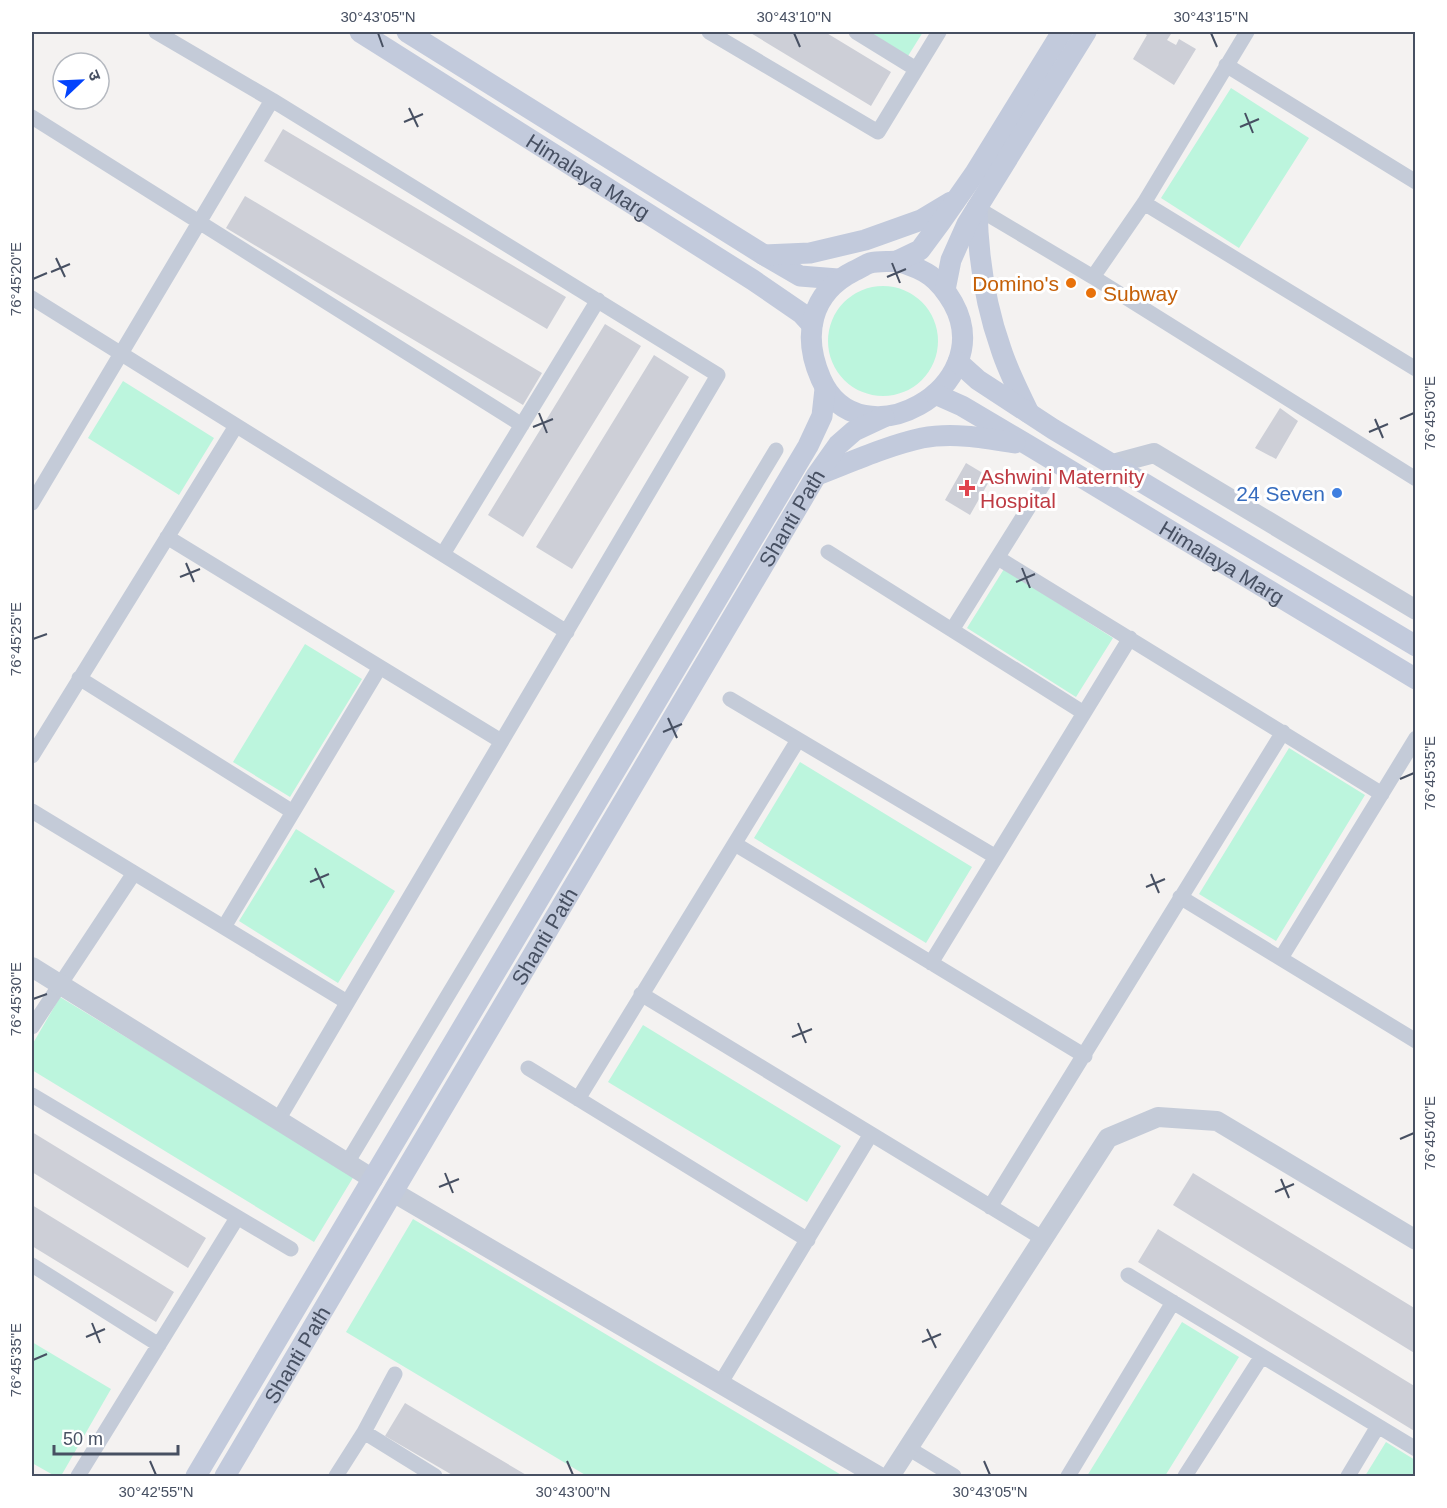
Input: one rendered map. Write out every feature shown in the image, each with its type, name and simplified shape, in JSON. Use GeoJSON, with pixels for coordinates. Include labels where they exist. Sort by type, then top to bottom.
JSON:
{"type":"FeatureCollection","features":[{"type":"Feature","properties":{"kind":"main road","name":"Himalaya Marg"},"geometry":{"type":"LineString","coordinates":[[360,32],[753,280],[801,313],[812,325]]}},
{"type":"Feature","properties":{"kind":"main road","name":"Himalaya Marg"},"geometry":{"type":"LineString","coordinates":[[407,32],[800,276],[838,279]]}},
{"type":"Feature","properties":{"kind":"main road"},"geometry":{"type":"LineString","coordinates":[[897,261],[932,275],[945,290],[956,309],[963,342],[958,362],[943,388],[906,412],[884,417],[864,416],[850,410],[825,389],[813,360],[809,338],[824,294],[838,279],[870,263],[897,261],[920,250],[958,197],[1062,32]]}},
{"type":"Feature","properties":{"kind":"main road"},"geometry":{"type":"LineString","coordinates":[[945,290],[951,260],[967,224],[1086,32]]}},
{"type":"Feature","properties":{"kind":"main road"},"geometry":{"type":"LineString","coordinates":[[764,255],[810,253],[865,240],[921,220],[958,197]]}},
{"type":"Feature","properties":{"kind":"main road"},"geometry":{"type":"LineString","coordinates":[[977,208],[978,246],[986,297],[1001,350],[1029,413]]}},
{"type":"Feature","properties":{"kind":"main road","name":"Himalaya Marg"},"geometry":{"type":"LineString","coordinates":[[958,362],[978,380],[1029,413],[1416,646]]}},
{"type":"Feature","properties":{"kind":"main road","name":"Shanti Path"},"geometry":{"type":"LineString","coordinates":[[196,1476],[808,446],[822,416],[825,389]]}},
{"type":"Feature","properties":{"kind":"main road","name":"Himalaya Marg"},"geometry":{"type":"LineString","coordinates":[[934,394],[963,406],[1416,679]]}},
{"type":"Feature","properties":{"kind":"main road","name":"Shanti Path"},"geometry":{"type":"LineString","coordinates":[[225,1476],[816,476],[838,445],[854,431],[884,417]]}},
{"type":"Feature","properties":{"kind":"main road"},"geometry":{"type":"LineString","coordinates":[[816,476],[867,454],[923,438],[957,435],[1028,445]]}},
{"type":"Feature","properties":{"kind":"street"},"geometry":{"type":"LineString","coordinates":[[156,32],[272,100],[718,375],[278,1120]]}},
{"type":"Feature","properties":{"kind":"street"},"geometry":{"type":"LineString","coordinates":[[709,32],[878,132],[939,32]]}},
{"type":"Feature","properties":{"kind":"street"},"geometry":{"type":"LineString","coordinates":[[856,32],[916,69]]}},
{"type":"Feature","properties":{"kind":"street"},"geometry":{"type":"LineString","coordinates":[[1093,277],[1144,203],[1246,32]]}},
{"type":"Feature","properties":{"kind":"street"},"geometry":{"type":"LineString","coordinates":[[1226,65],[1416,182]]}},
{"type":"Feature","properties":{"kind":"street"},"geometry":{"type":"LineString","coordinates":[[32,503],[272,100]]}},
{"type":"Feature","properties":{"kind":"street"},"geometry":{"type":"LineString","coordinates":[[32,117],[522,425]]}},
{"type":"Feature","properties":{"kind":"street"},"geometry":{"type":"LineString","coordinates":[[1144,203],[1416,369]]}},
{"type":"Feature","properties":{"kind":"street"},"geometry":{"type":"LineString","coordinates":[[977,208],[1093,277],[1416,479]]}},
{"type":"Feature","properties":{"kind":"street"},"geometry":{"type":"LineString","coordinates":[[32,298],[567,632]]}},
{"type":"Feature","properties":{"kind":"street"},"geometry":{"type":"LineString","coordinates":[[443,554],[598,300]]}},
{"type":"Feature","properties":{"kind":"street"},"geometry":{"type":"LineString","coordinates":[[32,756],[236,426]]}},
{"type":"Feature","properties":{"kind":"street"},"geometry":{"type":"LineString","coordinates":[[347,1163],[776,450]]}},
{"type":"Feature","properties":{"kind":"street"},"geometry":{"type":"LineString","coordinates":[[1113,464],[1154,453],[1416,610]]}},
{"type":"Feature","properties":{"kind":"street"},"geometry":{"type":"LineString","coordinates":[[952,630],[1044,483]]}},
{"type":"Feature","properties":{"kind":"street"},"geometry":{"type":"LineString","coordinates":[[167,537],[501,741]]}},
{"type":"Feature","properties":{"kind":"street"},"geometry":{"type":"LineString","coordinates":[[828,552],[1084,713]]}},
{"type":"Feature","properties":{"kind":"street"},"geometry":{"type":"LineString","coordinates":[[998,558],[1382,794]]}},
{"type":"Feature","properties":{"kind":"street"},"geometry":{"type":"LineString","coordinates":[[932,963],[1130,638]]}},
{"type":"Feature","properties":{"kind":"street"},"geometry":{"type":"LineString","coordinates":[[224,927],[380,667]]}},
{"type":"Feature","properties":{"kind":"street"},"geometry":{"type":"LineString","coordinates":[[79,678],[293,812]]}},
{"type":"Feature","properties":{"kind":"street"},"geometry":{"type":"LineString","coordinates":[[730,699],[996,857]]}},
{"type":"Feature","properties":{"kind":"street"},"geometry":{"type":"LineString","coordinates":[[990,1207],[1283,732]]}},
{"type":"Feature","properties":{"kind":"street"},"geometry":{"type":"LineString","coordinates":[[1281,958],[1416,738]]}},
{"type":"Feature","properties":{"kind":"street"},"geometry":{"type":"LineString","coordinates":[[578,1099],[798,740]]}},
{"type":"Feature","properties":{"kind":"street"},"geometry":{"type":"LineString","coordinates":[[32,811],[347,1002]]}},
{"type":"Feature","properties":{"kind":"street"},"geometry":{"type":"LineString","coordinates":[[735,844],[1085,1056]]}},
{"type":"Feature","properties":{"kind":"street"},"geometry":{"type":"LineString","coordinates":[[32,1027],[134,873]]}},
{"type":"Feature","properties":{"kind":"street"},"geometry":{"type":"LineString","coordinates":[[1180,897],[1416,1041]]}},
{"type":"Feature","properties":{"kind":"street"},"geometry":{"type":"LineString","coordinates":[[32,967],[373,1179]]}},
{"type":"Feature","properties":{"kind":"street"},"geometry":{"type":"LineString","coordinates":[[641,994],[1042,1239]]}},
{"type":"Feature","properties":{"kind":"street"},"geometry":{"type":"LineString","coordinates":[[528,1068],[808,1240]]}},
{"type":"Feature","properties":{"kind":"street"},"geometry":{"type":"LineString","coordinates":[[32,1095],[291,1249]]}},
{"type":"Feature","properties":{"kind":"street"},"geometry":{"type":"LineString","coordinates":[[890,1476],[1108,1138],[1158,1117],[1217,1121],[1416,1240]]}},
{"type":"Feature","properties":{"kind":"street"},"geometry":{"type":"LineString","coordinates":[[720,1384],[871,1134]]}},
{"type":"Feature","properties":{"kind":"street"},"geometry":{"type":"LineString","coordinates":[[393,1192],[878,1476]]}},
{"type":"Feature","properties":{"kind":"street"},"geometry":{"type":"LineString","coordinates":[[78,1476],[237,1218]]}},
{"type":"Feature","properties":{"kind":"street"},"geometry":{"type":"LineString","coordinates":[[33,1269],[159,1345]]}},
{"type":"Feature","properties":{"kind":"street"},"geometry":{"type":"LineString","coordinates":[[1128,1275],[1416,1449]]}},
{"type":"Feature","properties":{"kind":"street"},"geometry":{"type":"LineString","coordinates":[[1068,1476],[1173,1302]]}},
{"type":"Feature","properties":{"kind":"street"},"geometry":{"type":"LineString","coordinates":[[1185,1476],[1262,1356]]}},
{"type":"Feature","properties":{"kind":"street"},"geometry":{"type":"LineString","coordinates":[[336,1476],[364,1432],[395,1374]]}},
{"type":"Feature","properties":{"kind":"street"},"geometry":{"type":"LineString","coordinates":[[1348,1476],[1378,1426]]}},
{"type":"Feature","properties":{"kind":"street"},"geometry":{"type":"LineString","coordinates":[[364,1432],[435,1476]]}},
{"type":"Feature","properties":{"kind":"street"},"geometry":{"type":"LineString","coordinates":[[908,1448],[954,1476]]}},
{"type":"Feature","properties":{"kind":"green space"},"geometry":{"type":"Polygon","coordinates":[[[869,32],[923,32],[908,56],[869,32]]]}},
{"type":"Feature","properties":{"kind":"green space"},"geometry":{"type":"Polygon","coordinates":[[[1231,88],[1309,138],[1239,248],[1161,198],[1231,88]]]}},
{"type":"Feature","properties":{"kind":"green space"},"geometry":{"type":"Polygon","coordinates":[[[883,286],[904,291],[922,302],[933,320],[938,341],[933,362],[922,380],[904,391],[883,396],[862,391],[844,380],[833,362],[828,341],[833,320],[844,302],[862,291],[883,286]]]}},
{"type":"Feature","properties":{"kind":"green space"},"geometry":{"type":"Polygon","coordinates":[[[123,381],[214,438],[179,495],[88,438],[123,381]]]}},
{"type":"Feature","properties":{"kind":"green space"},"geometry":{"type":"Polygon","coordinates":[[[1004,569],[1113,638],[1076,697],[967,628],[1004,569]]]}},
{"type":"Feature","properties":{"kind":"green space"},"geometry":{"type":"Polygon","coordinates":[[[305,644],[362,679],[290,797],[233,762],[305,644]]]}},
{"type":"Feature","properties":{"kind":"green space"},"geometry":{"type":"Polygon","coordinates":[[[1289,748],[1365,795],[1276,941],[1199,894],[1289,748]]]}},
{"type":"Feature","properties":{"kind":"green space"},"geometry":{"type":"Polygon","coordinates":[[[800,762],[972,867],[926,943],[754,838],[800,762]]]}},
{"type":"Feature","properties":{"kind":"green space"},"geometry":{"type":"Polygon","coordinates":[[[296,829],[395,891],[338,983],[239,921],[296,829]]]}},
{"type":"Feature","properties":{"kind":"green space"},"geometry":{"type":"Polygon","coordinates":[[[60,997],[354,1176],[314,1242],[32,1070],[32,1045],[60,997]]]}},
{"type":"Feature","properties":{"kind":"green space"},"geometry":{"type":"Polygon","coordinates":[[[643,1025],[841,1146],[807,1202],[608,1082],[643,1025]]]}},
{"type":"Feature","properties":{"kind":"green space"},"geometry":{"type":"Polygon","coordinates":[[[413,1219],[843,1476],[587,1476],[346,1332],[413,1219]]]}},
{"type":"Feature","properties":{"kind":"green space"},"geometry":{"type":"Polygon","coordinates":[[[1182,1322],[1239,1357],[1165,1476],[1087,1476],[1182,1322]]]}},
{"type":"Feature","properties":{"kind":"green space"},"geometry":{"type":"Polygon","coordinates":[[[32,1342],[111,1389],[61,1476],[55,1476],[32,1463],[32,1342]]]}},
{"type":"Feature","properties":{"kind":"green space"},"geometry":{"type":"Polygon","coordinates":[[[1386,1442],[1415,1460],[1415,1476],[1365,1476],[1386,1442]]]}},
{"type":"Feature","properties":{"kind":"building"},"geometry":{"type":"Polygon","coordinates":[[[749,32],[825,32],[891,72],[871,106],[749,32]]]}},
{"type":"Feature","properties":{"kind":"building"},"geometry":{"type":"Polygon","coordinates":[[[1142,32],[1167,32],[1171,34],[1167,40],[1176,45],[1179,39],[1196,49],[1174,85],[1133,59],[1147,35],[1142,32]]]}},
{"type":"Feature","properties":{"kind":"building"},"geometry":{"type":"Polygon","coordinates":[[[283,129],[566,297],[547,329],[264,161],[283,129]]]}},
{"type":"Feature","properties":{"kind":"building"},"geometry":{"type":"Polygon","coordinates":[[[245,196],[542,373],[523,405],[226,228],[245,196]]]}},
{"type":"Feature","properties":{"kind":"building"},"geometry":{"type":"Polygon","coordinates":[[[605,324],[641,346],[523,537],[488,515],[605,324]]]}},
{"type":"Feature","properties":{"kind":"building"},"geometry":{"type":"Polygon","coordinates":[[[654,355],[689,377],[572,569],[536,547],[654,355]]]}},
{"type":"Feature","properties":{"kind":"building"},"geometry":{"type":"Polygon","coordinates":[[[1280,408],[1298,421],[1276,459],[1255,448],[1280,408]]]}},
{"type":"Feature","properties":{"kind":"building"},"geometry":{"type":"Polygon","coordinates":[[[966,463],[991,478],[970,515],[945,500],[966,463]]]}},
{"type":"Feature","properties":{"kind":"building"},"geometry":{"type":"Polygon","coordinates":[[[32,1132],[206,1238],[188,1268],[32,1172],[32,1132]]]}},
{"type":"Feature","properties":{"kind":"building"},"geometry":{"type":"Polygon","coordinates":[[[1193,1173],[1416,1309],[1416,1354],[1173,1205],[1193,1173]]]}},
{"type":"Feature","properties":{"kind":"building"},"geometry":{"type":"Polygon","coordinates":[[[32,1205],[174,1292],[156,1322],[32,1246],[32,1205]]]}},
{"type":"Feature","properties":{"kind":"building"},"geometry":{"type":"Polygon","coordinates":[[[1158,1229],[1416,1387],[1416,1432],[1138,1262],[1158,1229]]]}},
{"type":"Feature","properties":{"kind":"building"},"geometry":{"type":"Polygon","coordinates":[[[405,1403],[528,1476],[454,1476],[385,1436],[405,1403]]]}},
{"type":"Feature","properties":{"kind":"place","name":"Domino's"},"geometry":{"type":"Point","coordinates":[1071,283]}},
{"type":"Feature","properties":{"kind":"place","name":"Subway"},"geometry":{"type":"Point","coordinates":[1091,293]}},
{"type":"Feature","properties":{"kind":"place","name":"Ashwini Maternity Hospital"},"geometry":{"type":"Point","coordinates":[967,488]}},
{"type":"Feature","properties":{"kind":"place","name":"24 Seven"},"geometry":{"type":"Point","coordinates":[1337,493]}}]}
